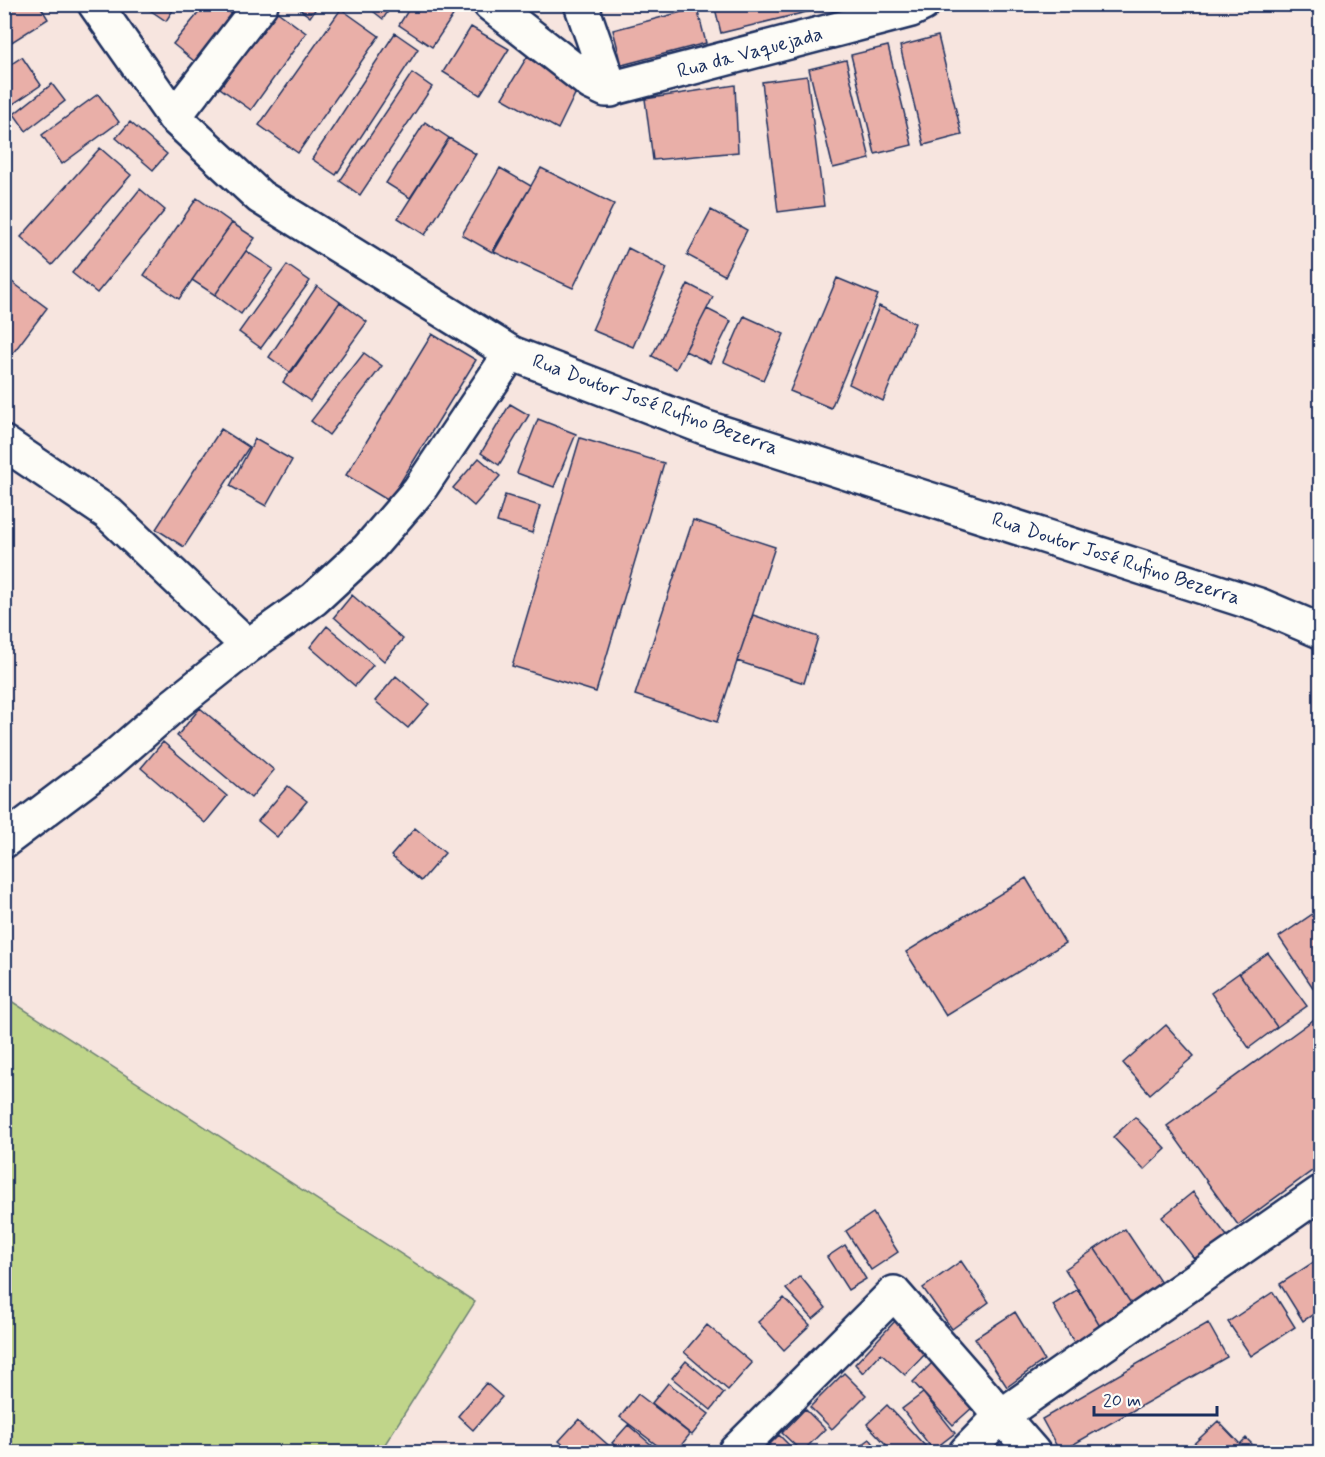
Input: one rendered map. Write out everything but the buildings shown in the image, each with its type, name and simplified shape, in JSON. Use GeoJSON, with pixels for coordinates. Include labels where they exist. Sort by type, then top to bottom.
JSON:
{"type":"FeatureCollection","features":[{"type":"Feature","properties":{"kind":"street","name":"Rua Doutor José Rufino Bezerra"},"geometry":{"type":"LineString","coordinates":[[95,4],[174,117],[260,197],[511,353],[704,427],[1258,605],[1320,631]]}},
{"type":"Feature","properties":{"kind":"street"},"geometry":{"type":"LineString","coordinates":[[174,117],[261,4]]}},
{"type":"Feature","properties":{"kind":"street"},"geometry":{"type":"LineString","coordinates":[[490,4],[591,83],[611,90],[581,4]]}},
{"type":"Feature","properties":{"kind":"street","name":"Rua da Vaquejada"},"geometry":{"type":"LineString","coordinates":[[611,90],[915,6]]}},
{"type":"Feature","properties":{"kind":"street"},"geometry":{"type":"LineString","coordinates":[[4,840],[110,761],[174,705],[248,646],[314,599],[368,549],[420,490],[511,353]]}},
{"type":"Feature","properties":{"kind":"street"},"geometry":{"type":"LineString","coordinates":[[4,443],[108,513],[248,646]]}},
{"type":"Feature","properties":{"kind":"street"},"geometry":{"type":"LineString","coordinates":[[966,1452],[1001,1416],[1320,1193]]}},
{"type":"Feature","properties":{"kind":"street"},"geometry":{"type":"LineString","coordinates":[[735,1452],[894,1293],[1033,1452]]}},
{"type":"Feature","properties":{"kind":"green space"},"geometry":{"type":"Polygon","coordinates":[[[5,997],[475,1302],[380,1452],[5,1452],[5,997]]]}}]}
